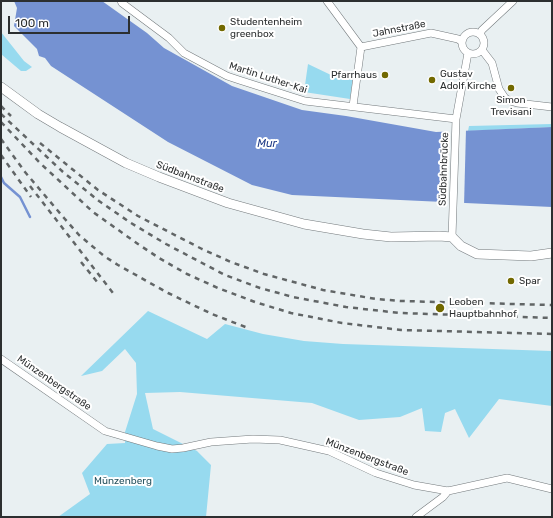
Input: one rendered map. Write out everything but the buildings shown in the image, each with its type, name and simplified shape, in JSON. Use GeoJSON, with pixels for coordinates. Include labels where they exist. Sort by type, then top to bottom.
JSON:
{"type":"FeatureCollection","features":[{"type":"Feature","properties":{"kind":"main road","name":"Südbahnstraße"},"geometry":{"type":"LineString","coordinates":[[1,87],[38,114],[126,163],[194,191],[228,203],[304,224],[364,234],[391,237],[452,237]]}},
{"type":"Feature","properties":{"kind":"main road"},"geometry":{"type":"LineString","coordinates":[[452,237],[462,246],[478,254],[532,256],[552,253]]}},
{"type":"Feature","properties":{"kind":"street","name":"Martin Luther-Kai"},"geometry":{"type":"LineString","coordinates":[[121,1],[169,38],[184,53],[227,76],[305,101],[353,106],[456,123]]}},
{"type":"Feature","properties":{"kind":"street","name":"Jahnstraße"},"geometry":{"type":"LineString","coordinates":[[327,1],[361,47],[353,106]]}},
{"type":"Feature","properties":{"kind":"street"},"geometry":{"type":"LineString","coordinates":[[480,34],[482,30],[513,1]]}},
{"type":"Feature","properties":{"kind":"street","name":"Jahnstraße"},"geometry":{"type":"LineString","coordinates":[[361,47],[431,33],[458,39],[462,42]]}},
{"type":"Feature","properties":{"kind":"street"},"geometry":{"type":"LineString","coordinates":[[468,34],[480,34],[484,42],[482,50],[477,54],[468,53],[463,48],[462,42],[468,34]]}},
{"type":"Feature","properties":{"kind":"street"},"geometry":{"type":"LineString","coordinates":[[482,50],[492,62],[499,89],[505,98],[517,103],[552,107]]}},
{"type":"Feature","properties":{"kind":"street","name":"Südbahnbrücke"},"geometry":{"type":"LineString","coordinates":[[452,237],[456,123],[468,53]]}},
{"type":"Feature","properties":{"kind":"street","name":"Münzenbergstraße"},"geometry":{"type":"LineString","coordinates":[[1,359],[105,431],[172,449],[211,442],[253,439],[280,440],[328,451],[370,470],[404,482],[448,491]]}},
{"type":"Feature","properties":{"kind":"street"},"geometry":{"type":"LineString","coordinates":[[416,517],[443,497],[448,491],[507,478],[552,489]]}},
{"type":"Feature","properties":{"kind":"green space"},"geometry":{"type":"Polygon","coordinates":[[[1,32],[24,61],[32,67],[26,71],[21,71],[1,54],[1,32]]]}},
{"type":"Feature","properties":{"kind":"green space"},"geometry":{"type":"Polygon","coordinates":[[[308,64],[331,75],[353,77],[350,99],[304,92],[308,64]]]}},
{"type":"Feature","properties":{"kind":"green space"},"geometry":{"type":"Polygon","coordinates":[[[552,124],[552,127],[468,131],[469,126],[552,124]]]}},
{"type":"Feature","properties":{"kind":"green space","name":"Münzenberg"},"geometry":{"type":"Polygon","coordinates":[[[148,311],[207,339],[225,324],[263,334],[304,341],[343,344],[552,351],[552,406],[499,399],[469,438],[455,409],[445,413],[441,432],[425,431],[422,408],[400,417],[359,420],[312,403],[180,392],[145,393],[153,429],[197,451],[211,465],[206,517],[58,517],[90,494],[82,473],[107,444],[125,443],[125,432],[137,394],[136,363],[125,349],[102,371],[81,376],[148,311]]]}},
{"type":"Feature","properties":{"kind":"water","name":"Mur"},"geometry":{"type":"Polygon","coordinates":[[[14,1],[102,1],[147,33],[164,48],[232,86],[302,110],[346,116],[436,132],[552,127],[552,207],[292,195],[252,185],[168,142],[51,66],[45,58],[39,56],[37,49],[14,26],[17,8],[14,1]]]}},
{"type":"Feature","properties":{"kind":"pier"},"geometry":{"type":"Polygon","coordinates":[[[466,129],[464,206],[444,205],[447,130],[466,129]]]}},
{"type":"Feature","properties":{"kind":"waterway"},"geometry":{"type":"LineString","coordinates":[[1,177],[4,183],[20,197],[30,217]]}},
{"type":"Feature","properties":{"kind":"railway"},"geometry":{"type":"LineString","coordinates":[[1,106],[11,116]]}},
{"type":"Feature","properties":{"kind":"railway"},"geometry":{"type":"LineString","coordinates":[[1,114],[63,172],[99,201],[131,223],[166,244],[225,275],[260,288],[293,297],[346,307],[400,313],[552,318]]}},
{"type":"Feature","properties":{"kind":"railway"},"geometry":{"type":"LineString","coordinates":[[1,122],[40,163],[93,212],[159,258],[187,274],[218,288],[255,302],[291,313],[342,323],[401,330],[552,334]]}},
{"type":"Feature","properties":{"kind":"railway"},"geometry":{"type":"LineString","coordinates":[[1,139],[25,172],[64,218],[79,235],[104,256],[168,293],[212,314],[248,328]]}},
{"type":"Feature","properties":{"kind":"railway"},"geometry":{"type":"LineString","coordinates":[[40,143],[98,190],[138,216],[202,249],[231,262],[264,274],[323,290],[376,299],[552,305]]}},
{"type":"Feature","properties":{"kind":"railway"},"geometry":{"type":"LineString","coordinates":[[1,155],[31,197]]}},
{"type":"Feature","properties":{"kind":"railway"},"geometry":{"type":"LineString","coordinates":[[30,186],[113,293]]}},
{"type":"Feature","properties":{"kind":"railway"},"geometry":{"type":"LineString","coordinates":[[81,262],[98,283]]}},
{"type":"Feature","properties":{"kind":"place","name":"Studentenheim greenbox"},"geometry":{"type":"Point","coordinates":[222,28]}},
{"type":"Feature","properties":{"kind":"place","name":"Pfarrhaus"},"geometry":{"type":"Point","coordinates":[385,75]}},
{"type":"Feature","properties":{"kind":"place","name":"Gustav Adolf Kirche"},"geometry":{"type":"Point","coordinates":[432,80]}},
{"type":"Feature","properties":{"kind":"place","name":"Simon Trevisani"},"geometry":{"type":"Point","coordinates":[511,88]}},
{"type":"Feature","properties":{"kind":"place","name":"Spar"},"geometry":{"type":"Point","coordinates":[511,281]}},
{"type":"Feature","properties":{"kind":"place","name":"Leoben Hauptbahnhof"},"geometry":{"type":"Point","coordinates":[440,308]}}]}
